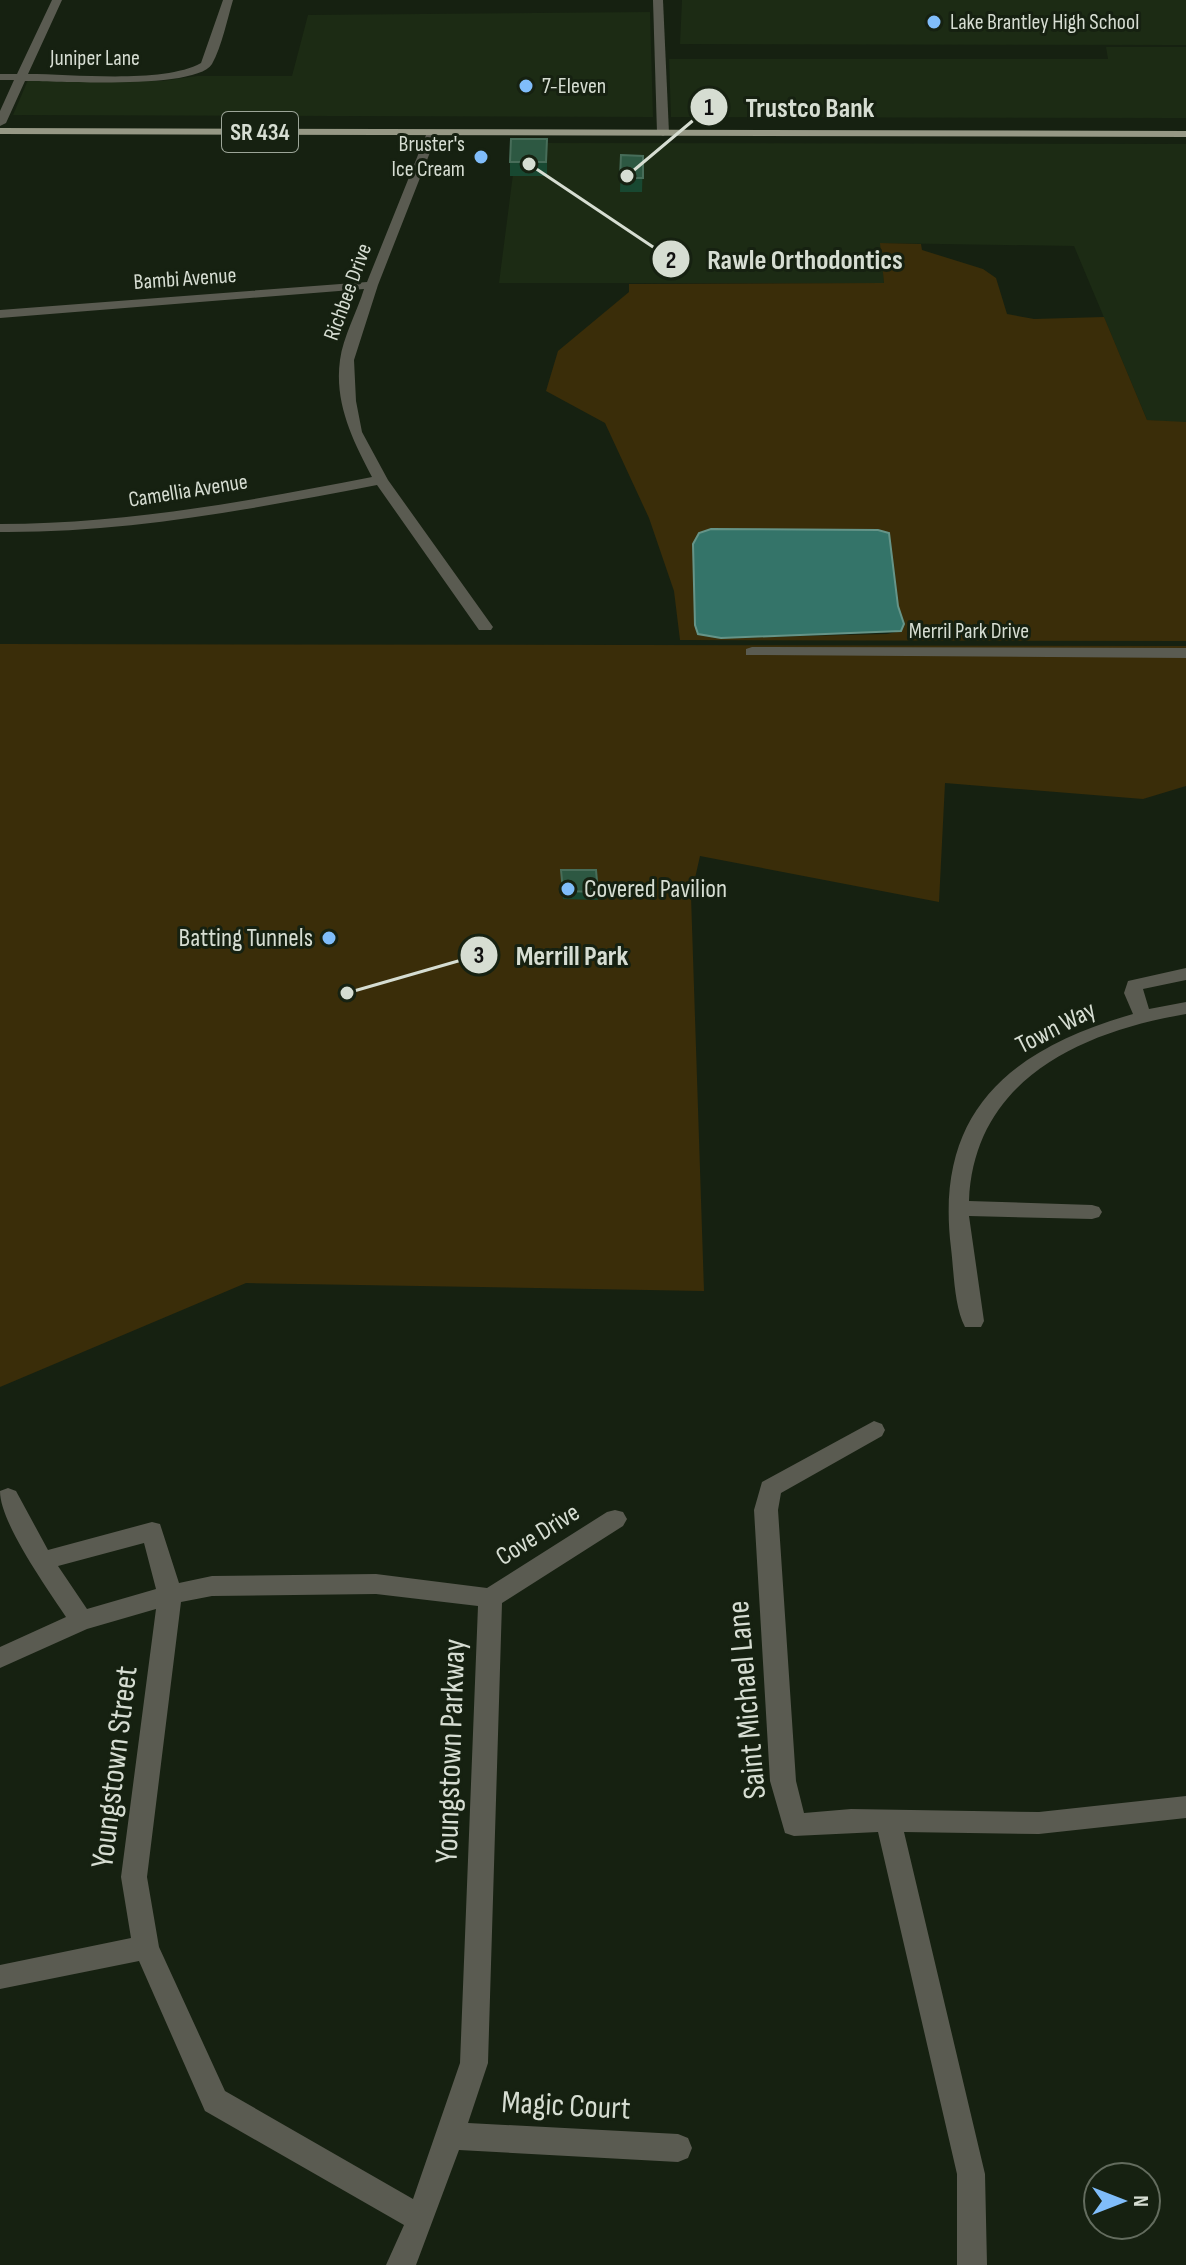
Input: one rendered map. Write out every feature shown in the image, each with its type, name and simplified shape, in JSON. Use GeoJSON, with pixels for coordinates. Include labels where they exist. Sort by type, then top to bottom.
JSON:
{"type":"FeatureCollection","features":[{"type":"Feature","properties":{"kind":"main road","name":"SR 434"},"geometry":{"type":"LineString","coordinates":[[0,131],[1186,134]]}},
{"type":"Feature","properties":{"kind":"street"},"geometry":{"type":"LineString","coordinates":[[0,123],[57,0]]}},
{"type":"Feature","properties":{"kind":"street","name":"Juniper Lane"},"geometry":{"type":"LineString","coordinates":[[0,77],[162,78],[188,75],[206,65],[228,0]]}},
{"type":"Feature","properties":{"kind":"street"},"geometry":{"type":"LineString","coordinates":[[658,0],[663,133]]}},
{"type":"Feature","properties":{"kind":"street","name":"Richbee Drive"},"geometry":{"type":"LineString","coordinates":[[432,132],[372,285],[347,360],[349,401],[355,432],[381,480],[485,627]]}},
{"type":"Feature","properties":{"kind":"street","name":"Bambi Avenue"},"geometry":{"type":"LineString","coordinates":[[0,314],[372,285]]}},
{"type":"Feature","properties":{"kind":"street","name":"Camellia Avenue"},"geometry":{"type":"LineString","coordinates":[[0,528],[74,529],[186,516],[381,480]]}},
{"type":"Feature","properties":{"kind":"street","name":"Merril Park Drive"},"geometry":{"type":"LineString","coordinates":[[752,652],[1186,653]]}},
{"type":"Feature","properties":{"kind":"street"},"geometry":{"type":"LineString","coordinates":[[1144,1016],[1135,1001],[1135,985],[1186,974]]}},
{"type":"Feature","properties":{"kind":"street","name":"Town Way"},"geometry":{"type":"LineString","coordinates":[[973,1321],[959,1229],[963,1169],[981,1115],[1026,1068],[1092,1035],[1144,1016],[1186,1008]]}},
{"type":"Feature","properties":{"kind":"street"},"geometry":{"type":"LineString","coordinates":[[960,1208],[1092,1212]]}},
{"type":"Feature","properties":{"kind":"street","name":"Saint Michael Lane"},"geometry":{"type":"LineString","coordinates":[[874,1430],[770,1488],[766,1510],[783,1781],[794,1825],[888,1820],[1039,1823],[1186,1807]]}},
{"type":"Feature","properties":{"kind":"street"},"geometry":{"type":"LineString","coordinates":[[8,1497],[42,1561],[81,1621]]}},
{"type":"Feature","properties":{"kind":"street","name":"Cove Drive"},"geometry":{"type":"LineString","coordinates":[[490,1598],[615,1519]]}},
{"type":"Feature","properties":{"kind":"street"},"geometry":{"type":"LineString","coordinates":[[42,1561],[152,1531],[170,1595]]}},
{"type":"Feature","properties":{"kind":"street"},"geometry":{"type":"LineString","coordinates":[[0,1658],[81,1621],[212,1586],[376,1584],[490,1598]]}},
{"type":"Feature","properties":{"kind":"street","name":"Youngstown Street"},"geometry":{"type":"LineString","coordinates":[[146,1947],[134,1877],[170,1595]]}},
{"type":"Feature","properties":{"kind":"street","name":"Youngstown Parkway"},"geometry":{"type":"LineString","coordinates":[[401,2265],[421,2219],[474,2063],[490,1598]]}},
{"type":"Feature","properties":{"kind":"street"},"geometry":{"type":"LineString","coordinates":[[888,1820],[971,2174],[972,2265]]}},
{"type":"Feature","properties":{"kind":"street"},"geometry":{"type":"LineString","coordinates":[[0,1977],[146,1947],[215,2101],[421,2219]]}},
{"type":"Feature","properties":{"kind":"street","name":"Magic Court"},"geometry":{"type":"LineString","coordinates":[[450,2136],[678,2148]]}},
{"type":"Feature","properties":{"kind":"shaded area","name":"Lake Brantley High School"},"geometry":{"type":"Polygon","coordinates":[[[682,0],[1186,0],[1186,45],[680,44],[682,0]]]}},
{"type":"Feature","properties":{"kind":"shaded area"},"geometry":{"type":"Polygon","coordinates":[[[650,12],[653,117],[13,115],[28,80],[162,81],[197,76],[292,76],[308,15],[650,12]]]}},
{"type":"Feature","properties":{"kind":"shaded area"},"geometry":{"type":"Polygon","coordinates":[[[1106,47],[1186,47],[1186,118],[671,117],[669,59],[1108,59],[1106,47]]]}},
{"type":"Feature","properties":{"kind":"shaded area"},"geometry":{"type":"Polygon","coordinates":[[[517,143],[1186,144],[1186,423],[1147,420],[1074,246],[881,243],[884,283],[499,283],[517,143]]]}},
{"type":"Feature","properties":{"kind":"shaded area"},"geometry":{"type":"Polygon","coordinates":[[[880,243],[921,244],[922,250],[983,269],[996,278],[1007,314],[1034,319],[1104,317],[1147,420],[1186,422],[1186,641],[680,640],[674,591],[649,518],[605,423],[546,391],[558,351],[629,292],[629,284],[884,283],[880,243]],[[693,544],[695,625],[698,634],[721,638],[887,634],[901,631],[904,624],[898,606],[693,544]]]}},
{"type":"Feature","properties":{"kind":"shaded area"},"geometry":{"type":"Polygon","coordinates":[[[0,644],[1186,646],[1186,786],[1143,799],[945,783],[939,902],[700,856],[691,896],[704,1291],[246,1283],[0,1387],[0,644]]]}},
{"type":"Feature","properties":{"kind":"water"},"geometry":{"type":"Polygon","coordinates":[[[711,529],[878,530],[889,533],[898,606],[904,624],[901,631],[721,638],[698,634],[695,625],[693,544],[699,533],[711,529]]]}},
{"type":"Feature","properties":{"kind":"building"},"geometry":{"type":"Polygon","coordinates":[[[511,139],[547,139],[546,162],[510,162],[511,139]]]}},
{"type":"Feature","properties":{"kind":"building"},"geometry":{"type":"Polygon","coordinates":[[[621,155],[643,156],[643,178],[620,178],[621,155]]]}},
{"type":"Feature","properties":{"kind":"building"},"geometry":{"type":"Polygon","coordinates":[[[561,870],[596,870],[598,892],[563,891],[561,870]]]}},
{"type":"Feature","properties":{"kind":"place","name":"Lake Brantley High School"},"geometry":{"type":"Point","coordinates":[934,22]}},
{"type":"Feature","properties":{"kind":"place","name":"7-Eleven"},"geometry":{"type":"Point","coordinates":[526,86]}},
{"type":"Feature","properties":{"kind":"place","name":"Bruster's Ice Cream"},"geometry":{"type":"Point","coordinates":[481,157]}},
{"type":"Feature","properties":{"kind":"place","name":"Rawle Orthodontics"},"geometry":{"type":"Point","coordinates":[529,164]}},
{"type":"Feature","properties":{"kind":"place","name":"Trustco Bank"},"geometry":{"type":"Point","coordinates":[627,176]}},
{"type":"Feature","properties":{"kind":"place","name":"Covered Pavilion"},"geometry":{"type":"Point","coordinates":[568,889]}},
{"type":"Feature","properties":{"kind":"place","name":"Batting Tunnels"},"geometry":{"type":"Point","coordinates":[329,938]}},
{"type":"Feature","properties":{"kind":"place","name":"Merrill Park"},"geometry":{"type":"Point","coordinates":[347,993]}}]}
